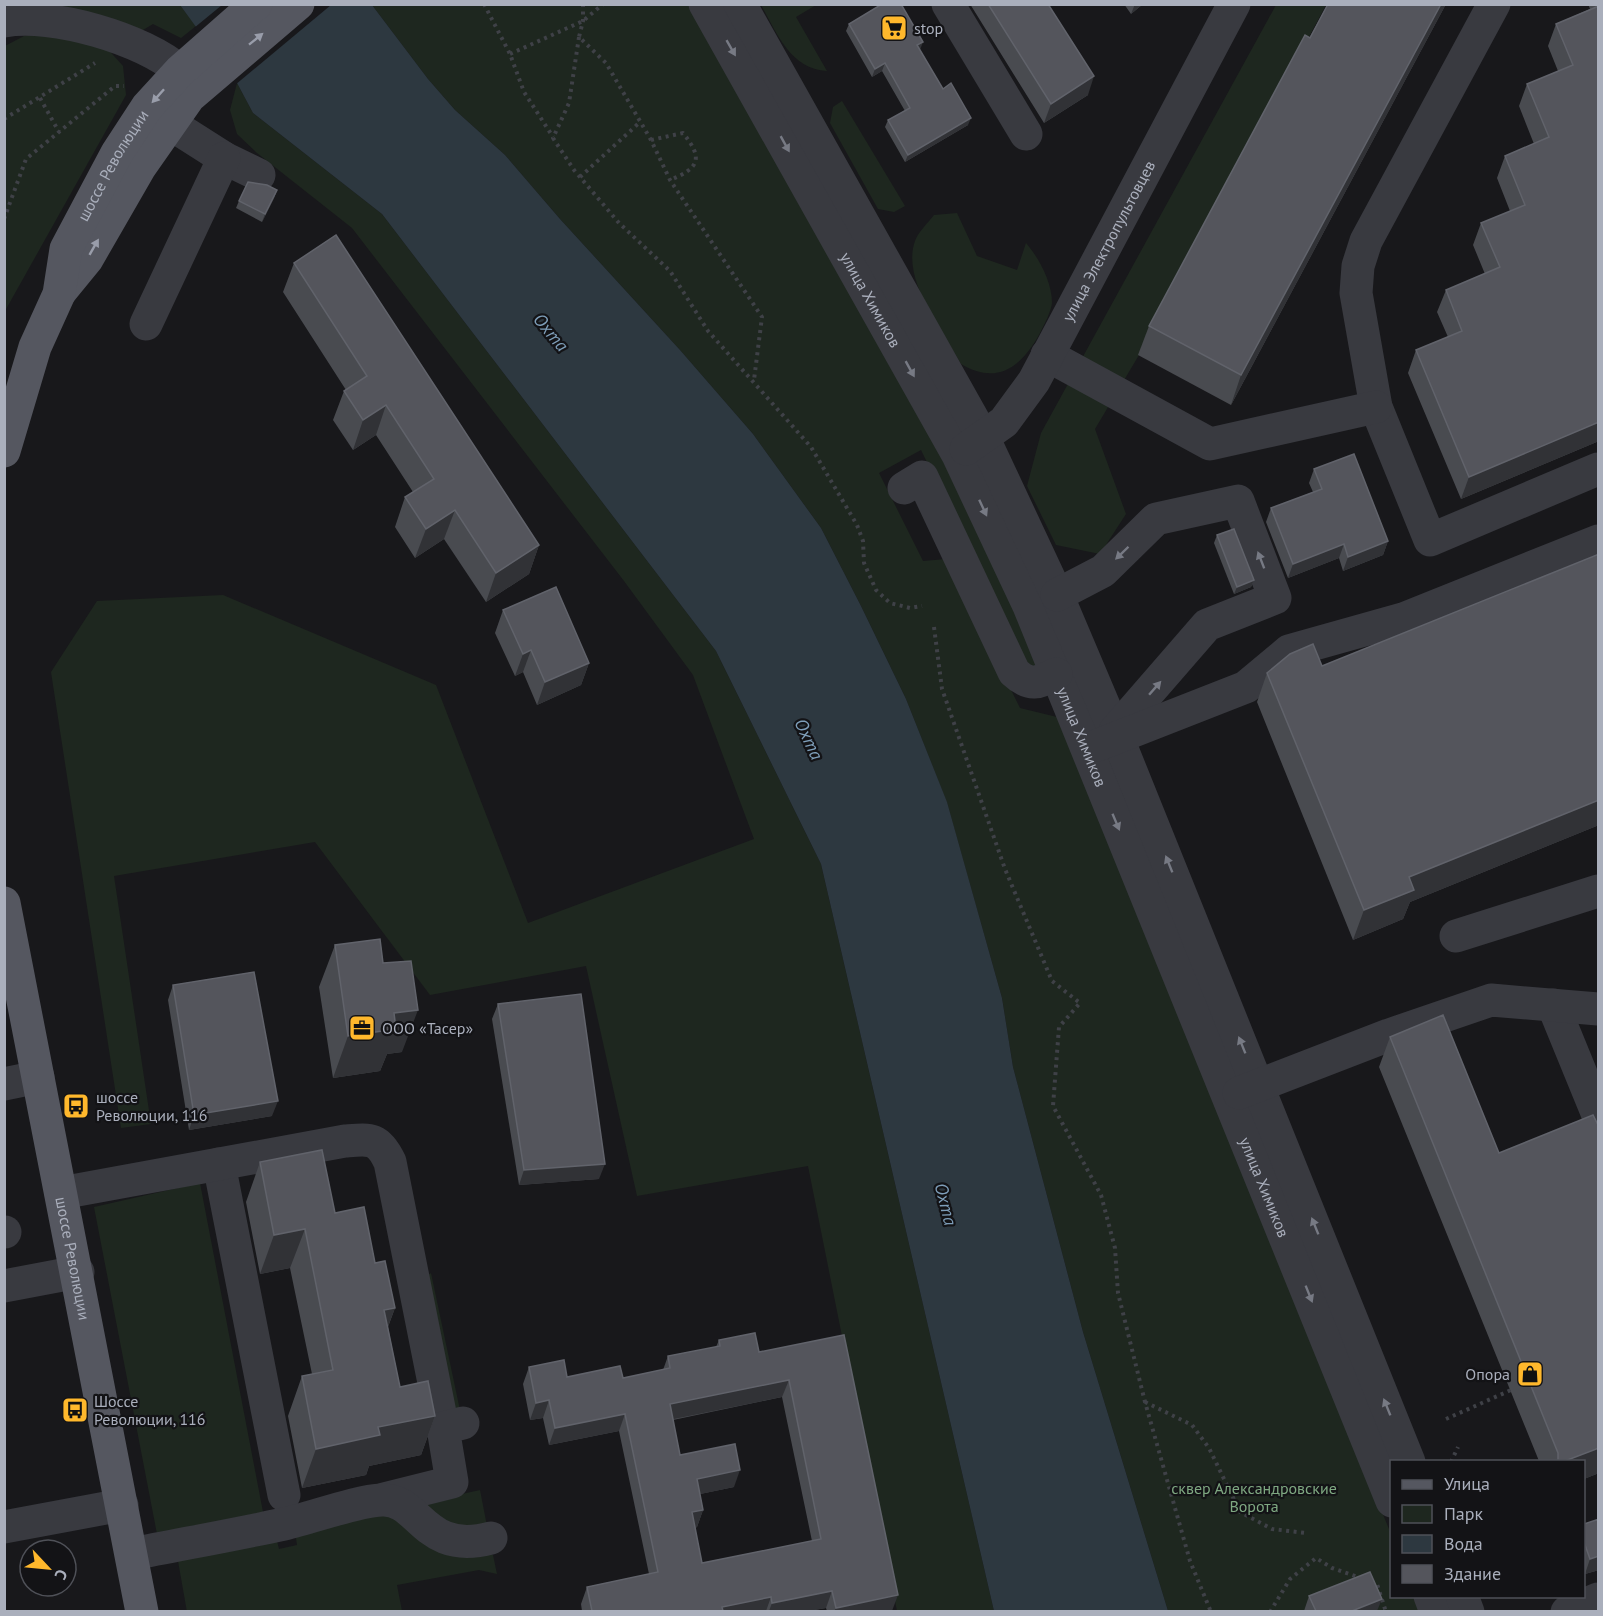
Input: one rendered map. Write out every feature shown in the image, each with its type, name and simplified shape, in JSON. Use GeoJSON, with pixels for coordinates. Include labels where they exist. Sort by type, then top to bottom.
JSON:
{"type":"FeatureCollection","features":[{"type":"Feature","properties":{"kind":"main road"},"geometry":{"type":"LineString","coordinates":[[197,66],[256,4]]}},
{"type":"Feature","properties":{"kind":"main road"},"geometry":{"type":"LineString","coordinates":[[197,66],[298,4]]}},
{"type":"Feature","properties":{"kind":"main road","name":"шоссе Революции"},"geometry":{"type":"LineString","coordinates":[[58,294],[87,260],[169,123],[189,97],[197,66]]}},
{"type":"Feature","properties":{"kind":"main road","name":"шоссе Революции"},"geometry":{"type":"LineString","coordinates":[[4,451],[35,346],[58,294],[66,249],[117,153],[147,107],[197,66]]}},
{"type":"Feature","properties":{"kind":"main road","name":"шоссе Революции"},"geometry":{"type":"LineString","coordinates":[[4,903],[78,1272],[142,1611]]}},
{"type":"Feature","properties":{"kind":"street","name":"улица Химиков"},"geometry":{"type":"LineString","coordinates":[[705,4],[1057,595],[1117,735],[1390,1495]]}},
{"type":"Feature","properties":{"kind":"street","name":"улица Химиков"},"geometry":{"type":"LineString","coordinates":[[740,4],[970,446],[1085,749],[1244,1092],[1409,1460]]}},
{"type":"Feature","properties":{"kind":"street"},"geometry":{"type":"LineString","coordinates":[[948,4],[1026,134]]}},
{"type":"Feature","properties":{"kind":"street","name":"улица Электропультовцев"},"geometry":{"type":"LineString","coordinates":[[970,446],[1004,422],[1022,400],[1234,4]]}},
{"type":"Feature","properties":{"kind":"street"},"geometry":{"type":"LineString","coordinates":[[1494,4],[1366,241],[1358,266],[1356,293],[1376,407],[1430,540],[1599,469]]}},
{"type":"Feature","properties":{"kind":"street"},"geometry":{"type":"LineString","coordinates":[[4,21],[42,18],[66,22],[168,60],[197,66]]}},
{"type":"Feature","properties":{"kind":"street"},"geometry":{"type":"LineString","coordinates":[[169,123],[224,158],[259,175]]}},
{"type":"Feature","properties":{"kind":"street"},"geometry":{"type":"LineString","coordinates":[[146,324],[224,158]]}},
{"type":"Feature","properties":{"kind":"street"},"geometry":{"type":"LineString","coordinates":[[1047,355],[1210,444],[1376,407]]}},
{"type":"Feature","properties":{"kind":"street"},"geometry":{"type":"LineString","coordinates":[[904,488],[922,477],[1014,672],[1025,682],[1036,684],[1056,674]]}},
{"type":"Feature","properties":{"kind":"street"},"geometry":{"type":"LineString","coordinates":[[1057,595],[1103,571],[1156,519],[1238,501],[1275,598],[1207,625],[1117,735]]}},
{"type":"Feature","properties":{"kind":"street"},"geometry":{"type":"LineString","coordinates":[[1085,749],[1207,700],[1246,687],[1289,651],[1403,619],[1599,541]]}},
{"type":"Feature","properties":{"kind":"street"},"geometry":{"type":"LineString","coordinates":[[1456,936],[1599,891]]}},
{"type":"Feature","properties":{"kind":"street"},"geometry":{"type":"LineString","coordinates":[[1244,1092],[1389,1035],[1491,1000],[1599,1009]]}},
{"type":"Feature","properties":{"kind":"street"},"geometry":{"type":"LineString","coordinates":[[1553,1005],[1599,1115]]}},
{"type":"Feature","properties":{"kind":"street"},"geometry":{"type":"LineString","coordinates":[[4,1084],[38,1077]]}},
{"type":"Feature","properties":{"kind":"street"},"geometry":{"type":"LineString","coordinates":[[61,1193],[345,1141],[371,1139],[383,1148],[390,1162],[421,1256],[453,1426],[452,1482],[285,1524],[132,1554]]}},
{"type":"Feature","properties":{"kind":"street"},"geometry":{"type":"LineString","coordinates":[[219,1164],[284,1495]]}},
{"type":"Feature","properties":{"kind":"street"},"geometry":{"type":"LineString","coordinates":[[4,1286],[78,1272]]}},
{"type":"Feature","properties":{"kind":"street"},"geometry":{"type":"LineString","coordinates":[[384,1499],[407,1510],[432,1532],[454,1542],[472,1543],[491,1538]]}},
{"type":"Feature","properties":{"kind":"street"},"geometry":{"type":"LineString","coordinates":[[4,1527],[122,1505]]}},
{"type":"Feature","properties":{"kind":"street"},"geometry":{"type":"LineString","coordinates":[[1567,1611],[1599,1599]]}},
{"type":"Feature","properties":{"kind":"path"},"geometry":{"type":"LineString","coordinates":[[484,4],[510,54],[524,92],[580,177],[619,224],[670,272],[708,331],[811,447],[836,486],[863,541],[864,563],[876,590],[890,603],[910,608],[922,606]]}},
{"type":"Feature","properties":{"kind":"path"},"geometry":{"type":"LineString","coordinates":[[553,138],[569,103],[583,21],[583,4]]}},
{"type":"Feature","properties":{"kind":"path"},"geometry":{"type":"LineString","coordinates":[[510,54],[583,21],[603,4]]}},
{"type":"Feature","properties":{"kind":"path"},"geometry":{"type":"LineString","coordinates":[[579,37],[606,63],[651,140],[670,180],[762,317],[754,381]]}},
{"type":"Feature","properties":{"kind":"path"},"geometry":{"type":"LineString","coordinates":[[4,119],[127,43]]}},
{"type":"Feature","properties":{"kind":"path"},"geometry":{"type":"LineString","coordinates":[[4,219],[26,159],[115,86],[132,86]]}},
{"type":"Feature","properties":{"kind":"path"},"geometry":{"type":"LineString","coordinates":[[40,98],[59,132]]}},
{"type":"Feature","properties":{"kind":"path"},"geometry":{"type":"LineString","coordinates":[[580,177],[639,123]]}},
{"type":"Feature","properties":{"kind":"path"},"geometry":{"type":"LineString","coordinates":[[651,140],[683,133],[696,148],[696,162],[690,171],[670,180]]}},
{"type":"Feature","properties":{"kind":"path"},"geometry":{"type":"LineString","coordinates":[[934,627],[942,689],[1005,869],[1052,981],[1080,1003],[1059,1027],[1053,1106],[1101,1196],[1115,1248],[1118,1293],[1145,1402],[1190,1561],[1212,1611]]}},
{"type":"Feature","properties":{"kind":"path"},"geometry":{"type":"LineString","coordinates":[[1446,1419],[1511,1390]]}},
{"type":"Feature","properties":{"kind":"path"},"geometry":{"type":"LineString","coordinates":[[1145,1402],[1192,1425],[1209,1448],[1240,1512],[1272,1529],[1306,1533]]}},
{"type":"Feature","properties":{"kind":"path"},"geometry":{"type":"LineString","coordinates":[[1452,1460],[1458,1447]]}},
{"type":"Feature","properties":{"kind":"path"},"geometry":{"type":"LineString","coordinates":[[1270,1611],[1290,1578],[1316,1558],[1332,1568],[1377,1584],[1386,1611]]}},
{"type":"Feature","properties":{"kind":"green space"},"geometry":{"type":"Polygon","coordinates":[[[29,5],[180,5],[196,26],[181,38],[153,24],[138,33],[29,5]]]}},
{"type":"Feature","properties":{"kind":"green space","name":"сквер Александровские Ворота"},"geometry":{"type":"Polygon","coordinates":[[[372,5],[688,5],[934,442],[1042,667],[1035,668],[1024,660],[921,450],[879,473],[923,561],[946,559],[1020,708],[1057,717],[1390,1532],[1390,1598],[1416,1598],[1422,1611],[1168,1611],[1083,1332],[1013,1067],[1002,998],[947,803],[906,699],[821,528],[753,434],[505,155],[455,110],[428,79],[372,5]]]}},
{"type":"Feature","properties":{"kind":"green space"},"geometry":{"type":"Polygon","coordinates":[[[761,5],[816,5],[796,17],[827,71],[814,69],[794,57],[779,38],[761,5]]]}},
{"type":"Feature","properties":{"kind":"green space"},"geometry":{"type":"Polygon","coordinates":[[[1276,5],[1326,5],[1139,355],[1095,429],[1126,514],[1100,554],[1056,545],[1027,486],[1041,433],[1276,5]]]}},
{"type":"Feature","properties":{"kind":"green space"},"geometry":{"type":"Polygon","coordinates":[[[58,32],[104,45],[123,66],[126,95],[5,311],[5,46],[24,36],[58,32]]]}},
{"type":"Feature","properties":{"kind":"green space"},"geometry":{"type":"Polygon","coordinates":[[[237,83],[253,113],[382,214],[716,651],[821,864],[994,1611],[897,1611],[808,1166],[637,1196],[586,966],[430,995],[315,842],[114,876],[151,1124],[121,1128],[51,672],[97,601],[223,595],[436,685],[528,923],[754,839],[693,675],[624,581],[352,228],[257,153],[237,134],[230,110],[237,83]]]}},
{"type":"Feature","properties":{"kind":"green space"},"geometry":{"type":"Polygon","coordinates":[[[842,101],[905,206],[894,212],[878,209],[830,123],[833,107],[842,101]]]}},
{"type":"Feature","properties":{"kind":"green space"},"geometry":{"type":"Polygon","coordinates":[[[957,213],[977,256],[1017,270],[1026,243],[1040,263],[1050,287],[1052,303],[1050,310],[1033,345],[1017,363],[998,373],[986,373],[961,364],[926,305],[914,272],[912,256],[915,241],[921,231],[934,215],[957,213]]]}},
{"type":"Feature","properties":{"kind":"green space"},"geometry":{"type":"Polygon","coordinates":[[[200,1183],[263,1512],[157,1534],[94,1207],[200,1183]]]}},
{"type":"Feature","properties":{"kind":"green space"},"geometry":{"type":"Polygon","coordinates":[[[431,1273],[461,1415],[451,1412],[424,1278],[431,1273]]]}},
{"type":"Feature","properties":{"kind":"green space"},"geometry":{"type":"Polygon","coordinates":[[[480,1490],[487,1526],[458,1532],[421,1503],[480,1490]]]}},
{"type":"Feature","properties":{"kind":"green space"},"geometry":{"type":"Polygon","coordinates":[[[381,1510],[493,1555],[497,1574],[479,1570],[397,1585],[402,1611],[187,1612],[178,1561],[276,1537],[279,1549],[297,1545],[295,1531],[381,1510]]]}},
{"type":"Feature","properties":{"kind":"water","name":"Охта"},"geometry":{"type":"Polygon","coordinates":[[[180,5],[372,5],[428,79],[455,110],[505,155],[753,434],[821,528],[906,699],[947,802],[1002,998],[1013,1067],[1083,1332],[1168,1611],[994,1611],[821,864],[716,651],[382,214],[253,113],[237,83],[180,5]]]}},
{"type":"Feature","properties":{"kind":"pier"},"geometry":{"type":"Polygon","coordinates":[[[222,5],[331,5],[235,85],[194,28],[222,5]]]}},
{"type":"Feature","properties":{"kind":"building"},"geometry":{"type":"Polygon","coordinates":[[[882,4],[901,4],[923,42],[917,45],[943,89],[951,83],[971,118],[908,155],[888,120],[910,108],[885,63],[875,69],[849,24],[882,4]]]}},
{"type":"Feature","properties":{"kind":"building"},"geometry":{"type":"Polygon","coordinates":[[[988,4],[1048,4],[1094,76],[1051,104],[988,4]]]}},
{"type":"Feature","properties":{"kind":"building"},"geometry":{"type":"Polygon","coordinates":[[[1328,4],[1441,4],[1241,375],[1149,326],[1305,35],[1310,38],[1328,4]]]}},
{"type":"Feature","properties":{"kind":"building"},"geometry":{"type":"Polygon","coordinates":[[[1599,6],[1599,422],[1469,477],[1416,350],[1462,331],[1446,290],[1500,267],[1481,223],[1525,205],[1505,156],[1549,137],[1527,84],[1573,65],[1556,24],[1599,6]]]}},
{"type":"Feature","properties":{"kind":"building"},"geometry":{"type":"Polygon","coordinates":[[[248,182],[267,185],[277,190],[265,214],[239,201],[248,182]]]}},
{"type":"Feature","properties":{"kind":"building"},"geometry":{"type":"Polygon","coordinates":[[[336,235],[539,545],[496,573],[455,510],[426,529],[405,497],[434,479],[386,405],[363,420],[344,391],[367,376],[294,263],[336,235]]]}},
{"type":"Feature","properties":{"kind":"building"},"geometry":{"type":"Polygon","coordinates":[[[1354,454],[1388,541],[1348,557],[1344,544],[1293,564],[1271,508],[1322,489],[1314,469],[1354,454]]]}},
{"type":"Feature","properties":{"kind":"building"},"geometry":{"type":"Polygon","coordinates":[[[1234,529],[1254,580],[1237,587],[1217,535],[1234,529]]]}},
{"type":"Feature","properties":{"kind":"building"},"geometry":{"type":"Polygon","coordinates":[[[1599,554],[1599,800],[1409,877],[1414,890],[1364,910],[1267,673],[1290,654],[1313,644],[1322,666],[1599,554]]]}},
{"type":"Feature","properties":{"kind":"building"},"geometry":{"type":"Polygon","coordinates":[[[556,587],[589,663],[545,682],[531,650],[523,654],[503,610],[556,587]]]}},
{"type":"Feature","properties":{"kind":"building"},"geometry":{"type":"Polygon","coordinates":[[[380,939],[383,963],[411,961],[418,1010],[394,1013],[396,1029],[348,1036],[335,945],[380,939]]]}},
{"type":"Feature","properties":{"kind":"building"},"geometry":{"type":"Polygon","coordinates":[[[254,972],[278,1101],[194,1115],[173,985],[254,972]]]}},
{"type":"Feature","properties":{"kind":"building"},"geometry":{"type":"Polygon","coordinates":[[[581,994],[605,1164],[524,1170],[498,1004],[581,994]]]}},
{"type":"Feature","properties":{"kind":"building"},"geometry":{"type":"Polygon","coordinates":[[[1443,1015],[1499,1153],[1593,1115],[1599,1127],[1599,1448],[1568,1460],[1558,1460],[1558,1453],[1390,1037],[1443,1015]]]}},
{"type":"Feature","properties":{"kind":"building"},"geometry":{"type":"Polygon","coordinates":[[[322,1150],[335,1213],[364,1207],[375,1263],[385,1261],[395,1308],[384,1310],[400,1387],[428,1381],[435,1416],[378,1427],[380,1435],[316,1449],[302,1376],[333,1370],[305,1229],[274,1235],[260,1162],[322,1150]]]}},
{"type":"Feature","properties":{"kind":"building"},"geometry":{"type":"Polygon","coordinates":[[[755,1333],[759,1352],[844,1335],[898,1595],[836,1608],[832,1591],[772,1603],[771,1597],[722,1607],[723,1611],[592,1611],[587,1587],[658,1572],[625,1414],[555,1428],[549,1400],[536,1403],[529,1367],[564,1360],[567,1377],[620,1366],[623,1378],[670,1368],[668,1356],[720,1346],[719,1340],[755,1333]],[[789,1380],[670,1404],[680,1455],[735,1444],[740,1470],[697,1479],[703,1510],[692,1512],[702,1563],[821,1539],[789,1380]]]}},
{"type":"Feature","properties":{"kind":"building"},"geometry":{"type":"Polygon","coordinates":[[[1599,1519],[1599,1556],[1590,1559],[1585,1545],[1585,1524],[1599,1519]]]}},
{"type":"Feature","properties":{"kind":"building"},"geometry":{"type":"Polygon","coordinates":[[[1370,1572],[1382,1599],[1352,1611],[1316,1611],[1309,1596],[1370,1572]]]}},
{"type":"Feature","properties":{"kind":"place","name":"stop"},"geometry":{"type":"Point","coordinates":[894,28]}},
{"type":"Feature","properties":{"kind":"place","name":"ООО «Тасер»"},"geometry":{"type":"Point","coordinates":[362,1028]}},
{"type":"Feature","properties":{"kind":"place","name":"шоссе Революции, 116"},"geometry":{"type":"Point","coordinates":[76,1106]}},
{"type":"Feature","properties":{"kind":"place","name":"Опора"},"geometry":{"type":"Point","coordinates":[1530,1374]}},
{"type":"Feature","properties":{"kind":"place","name":"Шоссе Революции, 116"},"geometry":{"type":"Point","coordinates":[75,1410]}}]}
